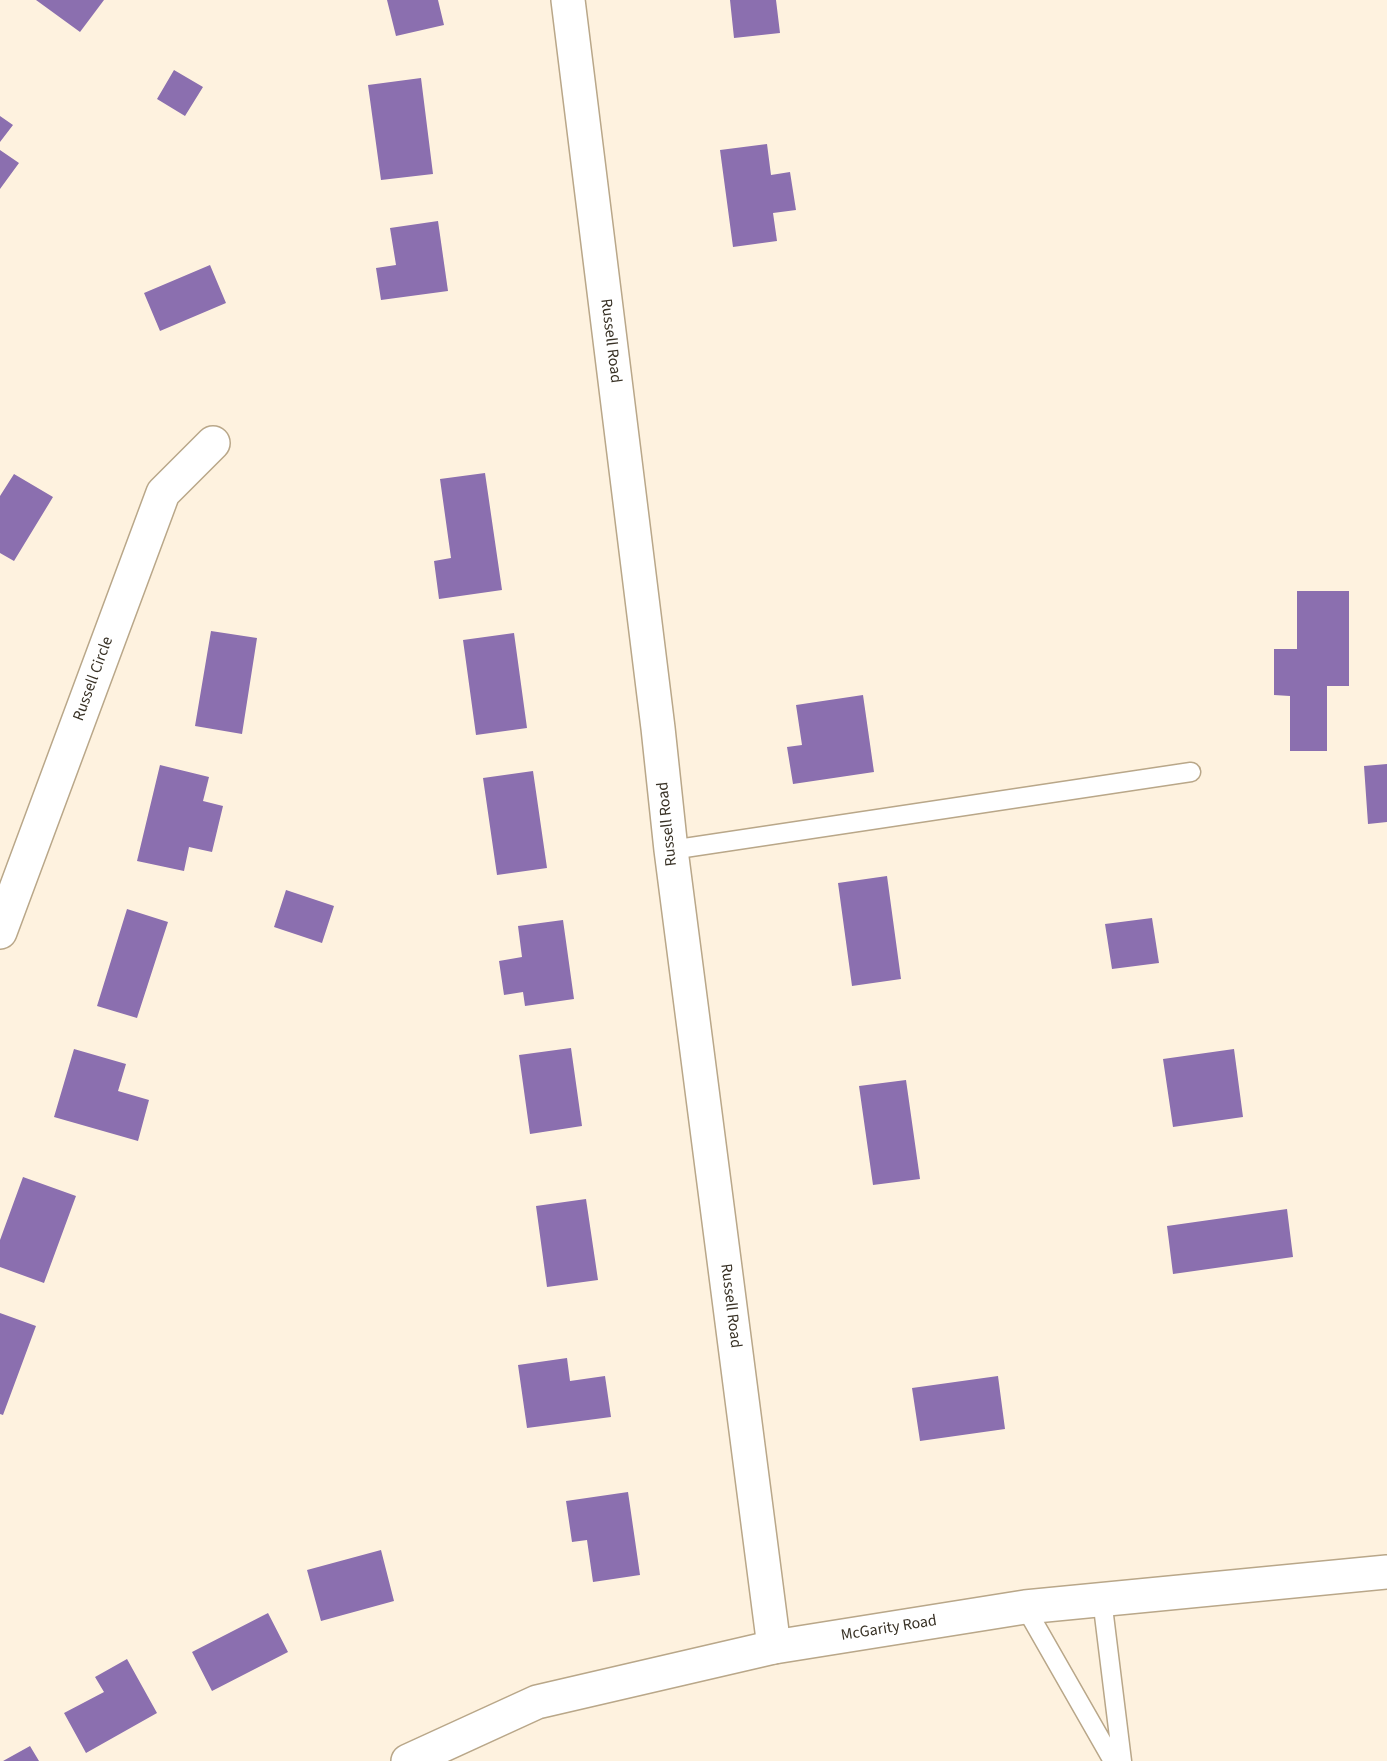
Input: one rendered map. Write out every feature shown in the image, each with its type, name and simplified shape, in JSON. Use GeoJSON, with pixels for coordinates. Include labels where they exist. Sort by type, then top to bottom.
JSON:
{"type":"FeatureCollection","features":[{"type":"Feature","properties":{"kind":"street","name":"Russell Road"},"geometry":{"type":"LineString","coordinates":[[568,0],[671,850],[774,1647]]}},
{"type":"Feature","properties":{"kind":"street","name":"Russell Circle"},"geometry":{"type":"LineString","coordinates":[[0,932],[163,493],[213,443]]}},
{"type":"Feature","properties":{"kind":"street","name":"McGarity Road"},"geometry":{"type":"LineString","coordinates":[[408,1761],[537,1702],[774,1647],[1025,1607],[1387,1572]]}},
{"type":"Feature","properties":{"kind":"lane"},"geometry":{"type":"LineString","coordinates":[[671,850],[1191,772]]}},
{"type":"Feature","properties":{"kind":"lane"},"geometry":{"type":"LineString","coordinates":[[1102,1599],[1122,1761]]}},
{"type":"Feature","properties":{"kind":"lane"},"geometry":{"type":"LineString","coordinates":[[1025,1607],[1113,1761]]}},
{"type":"Feature","properties":{"kind":"building"},"geometry":{"type":"Polygon","coordinates":[[[36,0],[104,0],[80,32],[36,0]]]}},
{"type":"Feature","properties":{"kind":"building"},"geometry":{"type":"Polygon","coordinates":[[[387,0],[438,0],[444,25],[396,36],[387,0]]]}},
{"type":"Feature","properties":{"kind":"building"},"geometry":{"type":"Polygon","coordinates":[[[730,0],[776,0],[780,33],[734,38],[730,0]]]}},
{"type":"Feature","properties":{"kind":"building"},"geometry":{"type":"Polygon","coordinates":[[[174,70],[203,87],[185,116],[157,99],[174,70]]]}},
{"type":"Feature","properties":{"kind":"building"},"geometry":{"type":"Polygon","coordinates":[[[421,78],[433,174],[381,180],[368,85],[421,78]]]}},
{"type":"Feature","properties":{"kind":"building"},"geometry":{"type":"Polygon","coordinates":[[[0,116],[13,125],[0,142],[0,116]]]}},
{"type":"Feature","properties":{"kind":"building"},"geometry":{"type":"Polygon","coordinates":[[[767,144],[771,175],[790,172],[796,210],[773,213],[777,241],[733,247],[720,150],[767,144]]]}},
{"type":"Feature","properties":{"kind":"building"},"geometry":{"type":"Polygon","coordinates":[[[0,150],[19,163],[0,189],[0,150]]]}},
{"type":"Feature","properties":{"kind":"building"},"geometry":{"type":"Polygon","coordinates":[[[438,221],[448,291],[381,300],[376,268],[396,265],[390,228],[438,221]]]}},
{"type":"Feature","properties":{"kind":"building"},"geometry":{"type":"Polygon","coordinates":[[[210,265],[226,303],[160,331],[144,293],[210,265]]]}},
{"type":"Feature","properties":{"kind":"building"},"geometry":{"type":"Polygon","coordinates":[[[485,473],[502,590],[439,599],[434,561],[451,558],[440,479],[485,473]]]}},
{"type":"Feature","properties":{"kind":"building"},"geometry":{"type":"Polygon","coordinates":[[[14,474],[53,497],[14,561],[0,553],[0,496],[14,474]]]}},
{"type":"Feature","properties":{"kind":"building"},"geometry":{"type":"Polygon","coordinates":[[[1297,591],[1349,591],[1349,686],[1327,686],[1327,751],[1290,751],[1290,696],[1274,695],[1274,649],[1297,649],[1297,591]]]}},
{"type":"Feature","properties":{"kind":"building"},"geometry":{"type":"Polygon","coordinates":[[[211,631],[257,638],[242,734],[195,726],[211,631]]]}},
{"type":"Feature","properties":{"kind":"building"},"geometry":{"type":"Polygon","coordinates":[[[514,633],[527,728],[476,735],[463,640],[514,633]]]}},
{"type":"Feature","properties":{"kind":"building"},"geometry":{"type":"Polygon","coordinates":[[[863,695],[874,772],[793,784],[787,747],[802,745],[796,705],[863,695]]]}},
{"type":"Feature","properties":{"kind":"building"},"geometry":{"type":"Polygon","coordinates":[[[1387,764],[1387,822],[1368,824],[1364,766],[1387,764]]]}},
{"type":"Feature","properties":{"kind":"building"},"geometry":{"type":"Polygon","coordinates":[[[160,765],[209,777],[203,801],[223,806],[212,852],[189,847],[184,871],[137,861],[160,765]]]}},
{"type":"Feature","properties":{"kind":"building"},"geometry":{"type":"Polygon","coordinates":[[[533,771],[547,868],[497,875],[483,778],[533,771]]]}},
{"type":"Feature","properties":{"kind":"building"},"geometry":{"type":"Polygon","coordinates":[[[887,876],[901,979],[852,986],[838,883],[887,876]]]}},
{"type":"Feature","properties":{"kind":"building"},"geometry":{"type":"Polygon","coordinates":[[[286,890],[334,906],[322,943],[274,927],[286,890]]]}},
{"type":"Feature","properties":{"kind":"building"},"geometry":{"type":"Polygon","coordinates":[[[127,909],[168,922],[137,1018],[97,1006],[127,909]]]}},
{"type":"Feature","properties":{"kind":"building"},"geometry":{"type":"Polygon","coordinates":[[[1152,918],[1159,963],[1112,969],[1105,924],[1152,918]]]}},
{"type":"Feature","properties":{"kind":"building"},"geometry":{"type":"Polygon","coordinates":[[[563,920],[574,999],[525,1006],[523,992],[504,995],[499,961],[522,957],[518,926],[563,920]]]}},
{"type":"Feature","properties":{"kind":"building"},"geometry":{"type":"Polygon","coordinates":[[[571,1048],[582,1126],[530,1134],[519,1055],[571,1048]]]}},
{"type":"Feature","properties":{"kind":"building"},"geometry":{"type":"Polygon","coordinates":[[[74,1049],[126,1064],[118,1091],[149,1100],[138,1141],[54,1117],[74,1049]]]}},
{"type":"Feature","properties":{"kind":"building"},"geometry":{"type":"Polygon","coordinates":[[[1234,1049],[1243,1117],[1173,1127],[1163,1059],[1234,1049]]]}},
{"type":"Feature","properties":{"kind":"building"},"geometry":{"type":"Polygon","coordinates":[[[906,1080],[920,1179],[873,1185],[859,1086],[906,1080]]]}},
{"type":"Feature","properties":{"kind":"building"},"geometry":{"type":"Polygon","coordinates":[[[23,1177],[76,1196],[44,1283],[0,1267],[0,1240],[23,1177]]]}},
{"type":"Feature","properties":{"kind":"building"},"geometry":{"type":"Polygon","coordinates":[[[586,1199],[598,1280],[547,1287],[536,1206],[586,1199]]]}},
{"type":"Feature","properties":{"kind":"building"},"geometry":{"type":"Polygon","coordinates":[[[1287,1209],[1293,1257],[1173,1274],[1167,1226],[1287,1209]]]}},
{"type":"Feature","properties":{"kind":"building"},"geometry":{"type":"Polygon","coordinates":[[[0,1313],[36,1326],[3,1415],[0,1414],[0,1313]]]}},
{"type":"Feature","properties":{"kind":"building"},"geometry":{"type":"Polygon","coordinates":[[[567,1358],[570,1381],[605,1376],[611,1417],[527,1428],[518,1365],[567,1358]]]}},
{"type":"Feature","properties":{"kind":"building"},"geometry":{"type":"Polygon","coordinates":[[[998,1376],[1005,1429],[920,1441],[912,1388],[998,1376]]]}},
{"type":"Feature","properties":{"kind":"building"},"geometry":{"type":"Polygon","coordinates":[[[628,1492],[640,1575],[593,1582],[587,1540],[572,1542],[566,1501],[628,1492]]]}},
{"type":"Feature","properties":{"kind":"building"},"geometry":{"type":"Polygon","coordinates":[[[381,1550],[394,1601],[321,1621],[307,1570],[381,1550]]]}},
{"type":"Feature","properties":{"kind":"building"},"geometry":{"type":"Polygon","coordinates":[[[268,1613],[288,1652],[212,1691],[192,1652],[268,1613]]]}},
{"type":"Feature","properties":{"kind":"building"},"geometry":{"type":"Polygon","coordinates":[[[127,1659],[157,1713],[86,1753],[64,1713],[104,1692],[95,1677],[127,1659]]]}},
{"type":"Feature","properties":{"kind":"building"},"geometry":{"type":"Polygon","coordinates":[[[30,1746],[39,1761],[3,1761],[30,1746]]]}}]}
